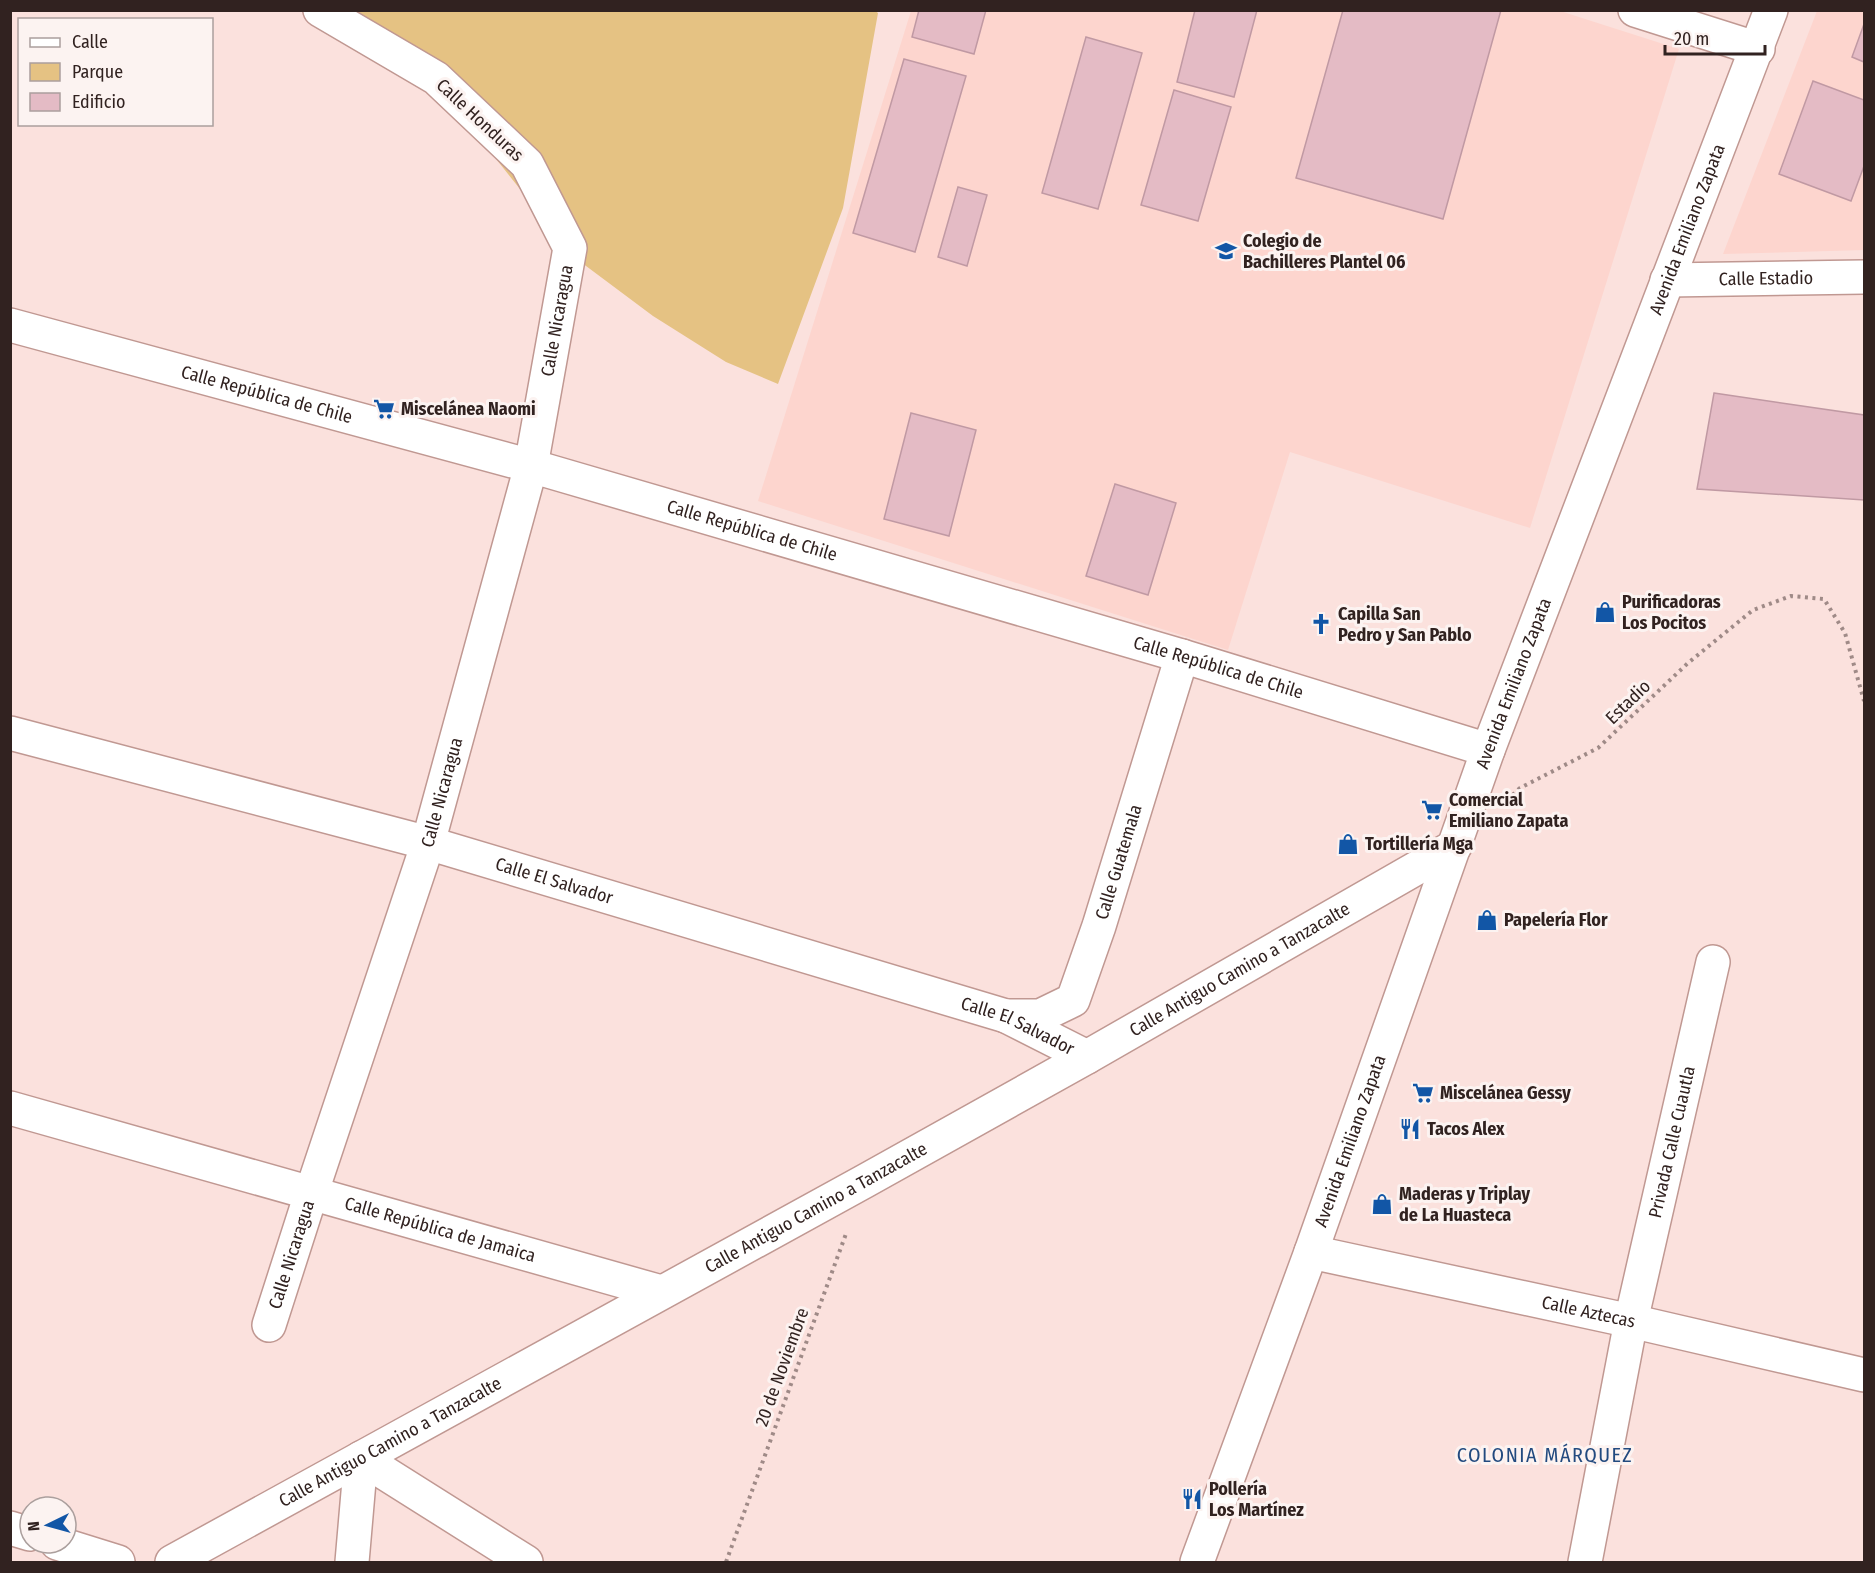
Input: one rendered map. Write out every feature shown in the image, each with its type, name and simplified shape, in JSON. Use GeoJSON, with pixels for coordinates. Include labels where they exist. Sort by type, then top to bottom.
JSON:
{"type":"FeatureCollection","features":[{"type":"Feature","properties":{"kind":"street","name":"Calle Honduras"},"geometry":{"type":"LineString","coordinates":[[320,10],[436,78],[527,164],[570,248]]}},
{"type":"Feature","properties":{"kind":"street"},"geometry":{"type":"LineString","coordinates":[[1635,10],[1758,49]]}},
{"type":"Feature","properties":{"kind":"street","name":"Avenida Emiliano Zapata"},"geometry":{"type":"LineString","coordinates":[[1197,1563],[1311,1252],[1488,750],[1772,10]]}},
{"type":"Feature","properties":{"kind":"street","name":"Calle Nicaragua"},"geometry":{"type":"LineString","coordinates":[[269,1325],[310,1194],[428,843],[531,466],[570,248]]}},
{"type":"Feature","properties":{"kind":"street","name":"Calle Estadio"},"geometry":{"type":"LineString","coordinates":[[1667,280],[1864,277]]}},
{"type":"Feature","properties":{"kind":"street","name":"Calle República de Chile"},"geometry":{"type":"LineString","coordinates":[[10,325],[531,466],[1182,657],[1488,750]]}},
{"type":"Feature","properties":{"kind":"street","name":"Calle Guatemala"},"geometry":{"type":"LineString","coordinates":[[1006,1016],[1040,1016],[1072,1000],[1099,926],[1182,657]]}},
{"type":"Feature","properties":{"kind":"street","name":"Calle El Salvador"},"geometry":{"type":"LineString","coordinates":[[10,733],[428,843],[1006,1016],[1087,1057]]}},
{"type":"Feature","properties":{"kind":"street","name":"Calle Antiguo Camino a Tanzacalte"},"geometry":{"type":"LineString","coordinates":[[172,1563],[1087,1057],[1455,846]]}},
{"type":"Feature","properties":{"kind":"street","name":"Privada Calle Cuautla"},"geometry":{"type":"LineString","coordinates":[[1585,1563],[1631,1321],[1713,962]]}},
{"type":"Feature","properties":{"kind":"street","name":"Calle República de Jamaica"},"geometry":{"type":"LineString","coordinates":[[10,1108],[661,1292]]}},
{"type":"Feature","properties":{"kind":"street","name":"Calle Aztecas"},"geometry":{"type":"LineString","coordinates":[[1311,1252],[1631,1321],[1864,1375]]}},
{"type":"Feature","properties":{"kind":"street"},"geometry":{"type":"LineString","coordinates":[[352,1563],[361,1458],[526,1563]]}},
{"type":"Feature","properties":{"kind":"street"},"geometry":{"type":"LineString","coordinates":[[78,1550],[118,1563]]}},
{"type":"Feature","properties":{"kind":"path","name":"Estadio"},"geometry":{"type":"LineString","coordinates":[[1504,802],[1520,788],[1599,748],[1688,663],[1754,610],[1791,596],[1824,599],[1845,633],[1864,701]]}},
{"type":"Feature","properties":{"kind":"path","name":"20 de Noviembre"},"geometry":{"type":"LineString","coordinates":[[726,1563],[865,1181]]}},
{"type":"Feature","properties":{"kind":"shaded area","name":"Colegio de Bachilleres Plantel 06"},"geometry":{"type":"Polygon","coordinates":[[[1557,10],[1679,49],[1530,528],[1290,452],[1228,650],[758,501],[911,11],[1557,10]]]}},
{"type":"Feature","properties":{"kind":"shaded area"},"geometry":{"type":"Polygon","coordinates":[[[1817,11],[1864,11],[1864,250],[1723,254],[1817,11]]]}},
{"type":"Feature","properties":{"kind":"green space"},"geometry":{"type":"Polygon","coordinates":[[[874,10],[878,13],[843,208],[778,384],[726,362],[653,316],[574,257],[450,101],[313,11],[874,10]]]}},
{"type":"Feature","properties":{"kind":"building"},"geometry":{"type":"Polygon","coordinates":[[[919,10],[986,10],[974,54],[912,37],[919,10]]]}},
{"type":"Feature","properties":{"kind":"building"},"geometry":{"type":"Polygon","coordinates":[[[1195,10],[1257,10],[1234,97],[1177,82],[1195,10]]]}},
{"type":"Feature","properties":{"kind":"building"},"geometry":{"type":"Polygon","coordinates":[[[1343,10],[1501,10],[1443,219],[1296,178],[1343,10]]]}},
{"type":"Feature","properties":{"kind":"building"},"geometry":{"type":"Polygon","coordinates":[[[1864,24],[1864,62],[1852,57],[1864,24]]]}},
{"type":"Feature","properties":{"kind":"building"},"geometry":{"type":"Polygon","coordinates":[[[1086,37],[1142,53],[1098,209],[1042,193],[1086,37]]]}},
{"type":"Feature","properties":{"kind":"building"},"geometry":{"type":"Polygon","coordinates":[[[904,59],[966,76],[915,252],[853,233],[904,59]]]}},
{"type":"Feature","properties":{"kind":"building"},"geometry":{"type":"Polygon","coordinates":[[[1813,81],[1864,100],[1864,166],[1851,201],[1779,174],[1813,81]]]}},
{"type":"Feature","properties":{"kind":"building"},"geometry":{"type":"Polygon","coordinates":[[[1174,90],[1231,107],[1198,221],[1141,205],[1174,90]]]}},
{"type":"Feature","properties":{"kind":"building"},"geometry":{"type":"Polygon","coordinates":[[[958,187],[987,195],[967,266],[938,257],[958,187]]]}},
{"type":"Feature","properties":{"kind":"building"},"geometry":{"type":"Polygon","coordinates":[[[1714,393],[1864,415],[1864,500],[1697,489],[1714,393]]]}},
{"type":"Feature","properties":{"kind":"building"},"geometry":{"type":"Polygon","coordinates":[[[911,413],[976,430],[949,536],[884,519],[911,413]]]}},
{"type":"Feature","properties":{"kind":"building"},"geometry":{"type":"Polygon","coordinates":[[[1115,484],[1176,503],[1148,595],[1086,576],[1115,484]]]}},
{"type":"Feature","properties":{"kind":"place","name":"Colegio de Bachilleres Plantel 06"},"geometry":{"type":"Point","coordinates":[1226,251]}},
{"type":"Feature","properties":{"kind":"place","name":"Miscelánea Naomi"},"geometry":{"type":"Point","coordinates":[384,409]}},
{"type":"Feature","properties":{"kind":"place","name":"Purificadoras Los Pocitos"},"geometry":{"type":"Point","coordinates":[1605,612]}},
{"type":"Feature","properties":{"kind":"place","name":"Capilla San Pedro y San Pablo"},"geometry":{"type":"Point","coordinates":[1321,624]}},
{"type":"Feature","properties":{"kind":"place","name":"Comercial Emiliano Zapata"},"geometry":{"type":"Point","coordinates":[1432,810]}},
{"type":"Feature","properties":{"kind":"place","name":"Tortillería Mga"},"geometry":{"type":"Point","coordinates":[1348,844]}},
{"type":"Feature","properties":{"kind":"place","name":"Papelería Flor"},"geometry":{"type":"Point","coordinates":[1487,920]}},
{"type":"Feature","properties":{"kind":"place","name":"Miscelánea Gessy"},"geometry":{"type":"Point","coordinates":[1423,1093]}},
{"type":"Feature","properties":{"kind":"place","name":"Tacos Alex"},"geometry":{"type":"Point","coordinates":[1410,1129]}},
{"type":"Feature","properties":{"kind":"place","name":"Maderas y Triplay de La Huasteca"},"geometry":{"type":"Point","coordinates":[1382,1204]}},
{"type":"Feature","properties":{"kind":"place","name":"Pollería Los Martínez"},"geometry":{"type":"Point","coordinates":[1192,1499]}},
{"type":"Feature","properties":{"kind":"district","name":"COLONIA MÁRQUEZ"},"geometry":{"type":"Point","coordinates":[1545,1455]}}]}
